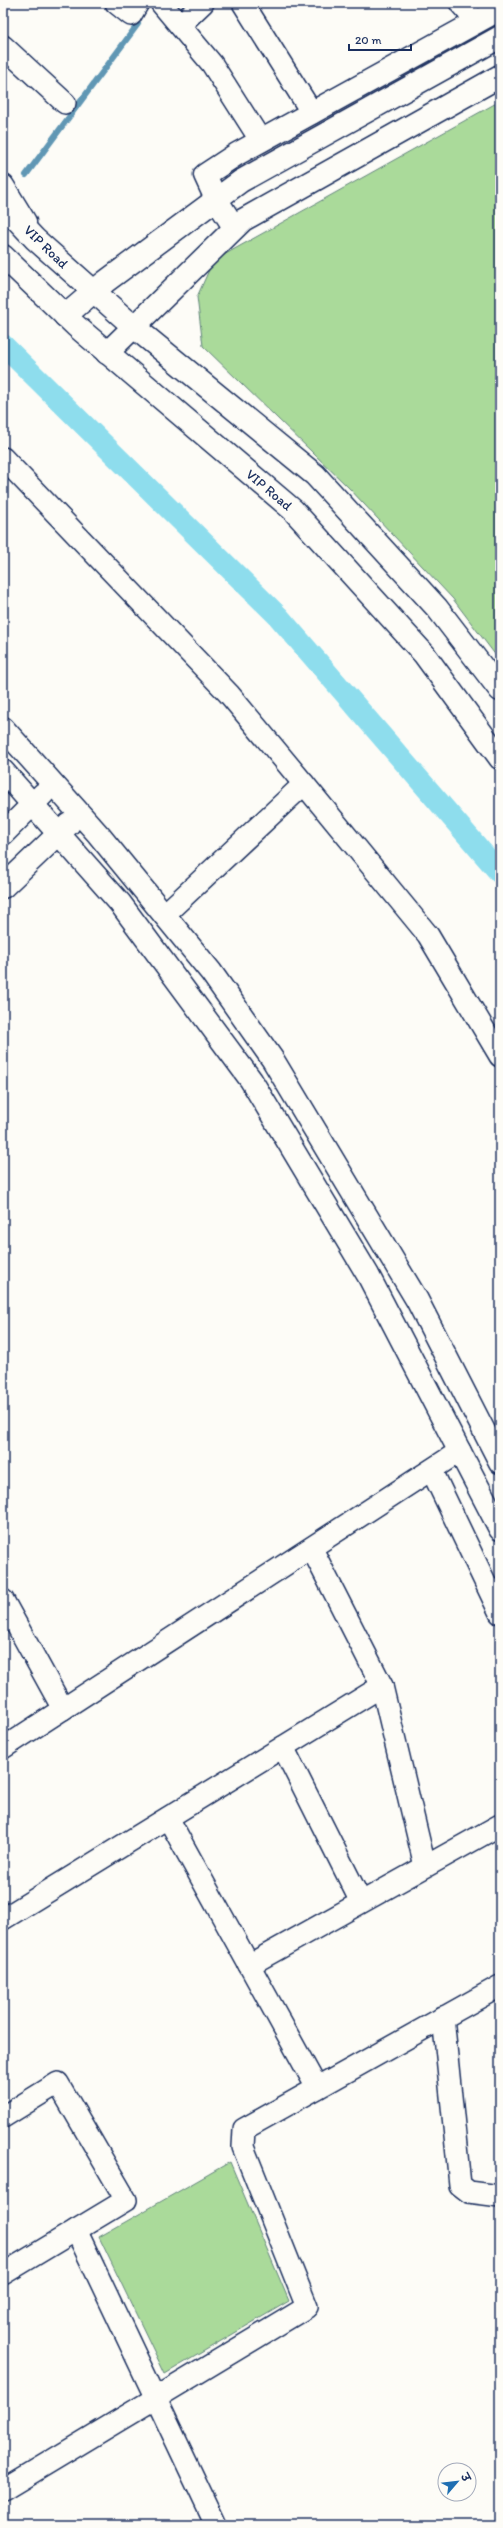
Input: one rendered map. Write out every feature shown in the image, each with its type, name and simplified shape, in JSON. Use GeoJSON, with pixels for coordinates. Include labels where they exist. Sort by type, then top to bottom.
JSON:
{"type":"FeatureCollection","features":[{"type":"Feature","properties":{"kind":"street"},"geometry":{"type":"LineString","coordinates":[[116,3],[131,15],[138,3]]}},
{"type":"Feature","properties":{"kind":"street"},"geometry":{"type":"LineString","coordinates":[[161,3],[212,64],[261,141]]}},
{"type":"Feature","properties":{"kind":"street"},"geometry":{"type":"LineString","coordinates":[[180,25],[203,3]]}},
{"type":"Feature","properties":{"kind":"street"},"geometry":{"type":"LineString","coordinates":[[242,3],[312,113]]}},
{"type":"Feature","properties":{"kind":"street"},"geometry":{"type":"LineString","coordinates":[[460,3],[477,22]]}},
{"type":"Feature","properties":{"kind":"street"},"geometry":{"type":"LineString","coordinates":[[234,226],[216,199],[205,175],[261,141],[500,9]]}},
{"type":"Feature","properties":{"kind":"street"},"geometry":{"type":"LineString","coordinates":[[65,316],[94,291],[241,181],[500,37]]}},
{"type":"Feature","properties":{"kind":"street"},"geometry":{"type":"LineString","coordinates":[[3,46],[65,102]]}},
{"type":"Feature","properties":{"kind":"street"},"geometry":{"type":"LineString","coordinates":[[107,353],[134,328],[234,226],[500,76]]}},
{"type":"Feature","properties":{"kind":"street"},"geometry":{"type":"LineString","coordinates":[[3,187],[35,239]]}},
{"type":"Feature","properties":{"kind":"street","name":"VIP Road"},"geometry":{"type":"LineString","coordinates":[[3,205],[35,239],[134,328],[315,475],[437,608],[500,690]]}},
{"type":"Feature","properties":{"kind":"street","name":"VIP Road"},"geometry":{"type":"LineString","coordinates":[[3,256],[65,316],[107,353],[293,510],[424,654],[500,758]]}},
{"type":"Feature","properties":{"kind":"street"},"geometry":{"type":"LineString","coordinates":[[3,458],[229,694],[304,784],[428,935],[500,1056]]}},
{"type":"Feature","properties":{"kind":"street"},"geometry":{"type":"LineString","coordinates":[[3,728],[80,814],[211,972],[273,1060],[417,1300],[500,1462]]}},
{"type":"Feature","properties":{"kind":"street"},"geometry":{"type":"LineString","coordinates":[[3,771],[120,903],[251,1080],[368,1275],[500,1528]]}},
{"type":"Feature","properties":{"kind":"street"},"geometry":{"type":"LineString","coordinates":[[3,834],[53,784]]}},
{"type":"Feature","properties":{"kind":"street"},"geometry":{"type":"LineString","coordinates":[[164,915],[304,784]]}},
{"type":"Feature","properties":{"kind":"street"},"geometry":{"type":"LineString","coordinates":[[3,887],[80,814]]}},
{"type":"Feature","properties":{"kind":"street"},"geometry":{"type":"LineString","coordinates":[[3,1748],[312,1549],[432,1471],[460,1451]]}},
{"type":"Feature","properties":{"kind":"street"},"geometry":{"type":"LineString","coordinates":[[432,1471],[500,1613]]}},
{"type":"Feature","properties":{"kind":"street"},"geometry":{"type":"LineString","coordinates":[[312,1549],[382,1686],[425,1866]]}},
{"type":"Feature","properties":{"kind":"street"},"geometry":{"type":"LineString","coordinates":[[3,1600],[63,1709]]}},
{"type":"Feature","properties":{"kind":"street"},"geometry":{"type":"LineString","coordinates":[[3,1919],[382,1686]]}},
{"type":"Feature","properties":{"kind":"street"},"geometry":{"type":"LineString","coordinates":[[283,1747],[361,1902]]}},
{"type":"Feature","properties":{"kind":"street"},"geometry":{"type":"LineString","coordinates":[[168,1818],[317,2088]]}},
{"type":"Feature","properties":{"kind":"street"},"geometry":{"type":"LineString","coordinates":[[249,1965],[425,1866],[500,1826]]}},
{"type":"Feature","properties":{"kind":"street"},"geometry":{"type":"LineString","coordinates":[[3,2490],[307,2307],[242,2147],[244,2129],[500,1986]]}},
{"type":"Feature","properties":{"kind":"street"},"geometry":{"type":"LineString","coordinates":[[443,2017],[460,2185],[469,2192],[500,2196]]}},
{"type":"Feature","properties":{"kind":"street"},"geometry":{"type":"LineString","coordinates":[[3,2117],[58,2083],[126,2200],[3,2274]]}},
{"type":"Feature","properties":{"kind":"street"},"geometry":{"type":"LineString","coordinates":[[76,2230],[216,2525]]}},
{"type":"Feature","properties":{"kind":"green space"},"geometry":{"type":"Polygon","coordinates":[[[500,101],[500,661],[453,599],[349,488],[203,346],[197,297],[213,261],[500,101]]]}},
{"type":"Feature","properties":{"kind":"green space"},"geometry":{"type":"Polygon","coordinates":[[[230,2162],[289,2301],[165,2374],[99,2237],[230,2162]]]}},
{"type":"Feature","properties":{"kind":"waterway"},"geometry":{"type":"LineString","coordinates":[[26,175],[138,24]]}},
{"type":"Feature","properties":{"kind":"waterway"},"geometry":{"type":"LineString","coordinates":[[3,345],[278,616],[500,873]]}}]}
